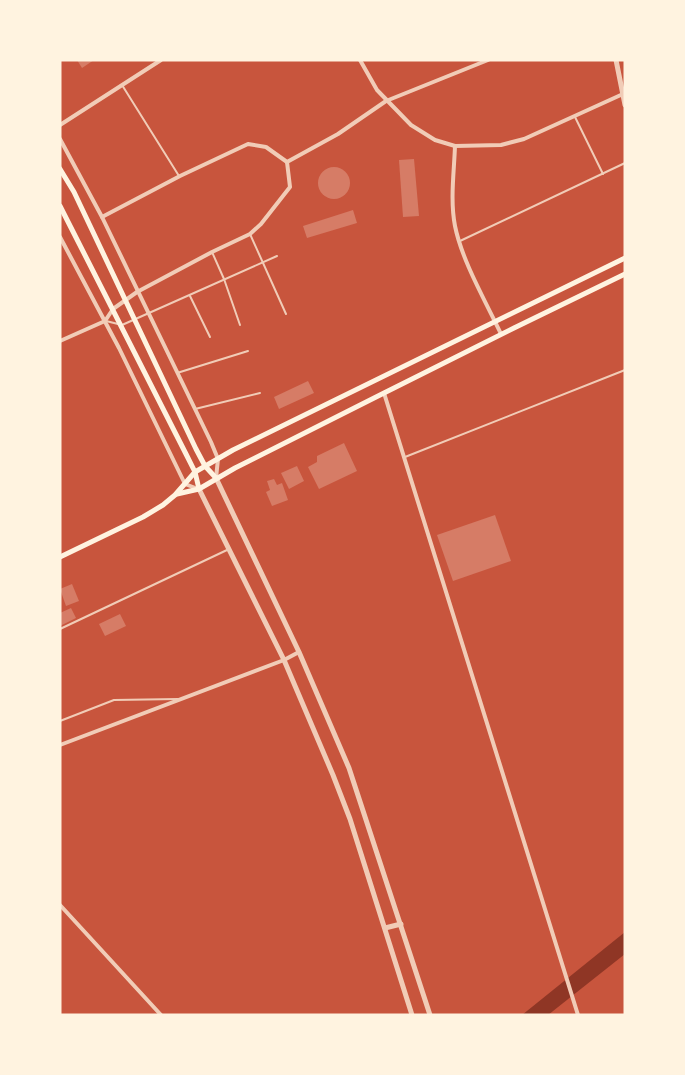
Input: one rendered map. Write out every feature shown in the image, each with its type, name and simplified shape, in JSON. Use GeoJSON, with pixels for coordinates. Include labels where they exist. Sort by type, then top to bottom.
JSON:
{"type":"FeatureCollection","features":[{"type":"Feature","properties":{"kind":"main road"},"geometry":{"type":"LineString","coordinates":[[60,169],[74,192],[205,466],[216,478]]}},
{"type":"Feature","properties":{"kind":"main road"},"geometry":{"type":"LineString","coordinates":[[60,206],[195,472],[199,489]]}},
{"type":"Feature","properties":{"kind":"main road"},"geometry":{"type":"LineString","coordinates":[[60,557],[163,505],[195,472],[218,459],[625,258]]}},
{"type":"Feature","properties":{"kind":"main road"},"geometry":{"type":"LineString","coordinates":[[175,495],[199,489],[216,478],[384,393],[625,274]]}},
{"type":"Feature","properties":{"kind":"street"},"geometry":{"type":"LineString","coordinates":[[60,125],[161,60]]}},
{"type":"Feature","properties":{"kind":"street"},"geometry":{"type":"LineString","coordinates":[[360,60],[377,90],[411,125],[435,140],[455,146],[501,145],[524,139],[624,94]]}},
{"type":"Feature","properties":{"kind":"street"},"geometry":{"type":"LineString","coordinates":[[287,162],[338,134],[386,101],[488,60]]}},
{"type":"Feature","properties":{"kind":"street"},"geometry":{"type":"LineString","coordinates":[[616,60],[625,105]]}},
{"type":"Feature","properties":{"kind":"street"},"geometry":{"type":"LineString","coordinates":[[60,139],[102,217],[218,459],[216,478],[299,652],[349,768],[430,1015]]}},
{"type":"Feature","properties":{"kind":"street"},"geometry":{"type":"LineString","coordinates":[[60,341],[105,321],[113,309],[137,292],[250,234],[261,224],[290,187],[287,162],[266,147],[248,144],[102,217]]}},
{"type":"Feature","properties":{"kind":"street"},"geometry":{"type":"LineString","coordinates":[[455,146],[453,199],[455,226],[468,262],[501,334]]}},
{"type":"Feature","properties":{"kind":"street"},"geometry":{"type":"LineString","coordinates":[[60,237],[105,321],[185,484],[199,489],[284,660],[350,819],[412,1015]]}},
{"type":"Feature","properties":{"kind":"street"},"geometry":{"type":"LineString","coordinates":[[384,393],[578,1015]]}},
{"type":"Feature","properties":{"kind":"street"},"geometry":{"type":"LineString","coordinates":[[60,745],[284,660],[299,652]]}},
{"type":"Feature","properties":{"kind":"street"},"geometry":{"type":"LineString","coordinates":[[60,905],[160,1015]]}},
{"type":"Feature","properties":{"kind":"street"},"geometry":{"type":"LineString","coordinates":[[385,928],[400,924]]}},
{"type":"Feature","properties":{"kind":"lane"},"geometry":{"type":"LineString","coordinates":[[122,85],[180,177]]}},
{"type":"Feature","properties":{"kind":"lane"},"geometry":{"type":"LineString","coordinates":[[574,116],[603,174]]}},
{"type":"Feature","properties":{"kind":"lane"},"geometry":{"type":"LineString","coordinates":[[460,241],[625,163]]}},
{"type":"Feature","properties":{"kind":"lane"},"geometry":{"type":"LineString","coordinates":[[250,234],[286,314]]}},
{"type":"Feature","properties":{"kind":"lane"},"geometry":{"type":"LineString","coordinates":[[212,252],[240,325]]}},
{"type":"Feature","properties":{"kind":"lane"},"geometry":{"type":"LineString","coordinates":[[105,321],[122,325],[277,256]]}},
{"type":"Feature","properties":{"kind":"lane"},"geometry":{"type":"LineString","coordinates":[[190,296],[210,337]]}},
{"type":"Feature","properties":{"kind":"lane"},"geometry":{"type":"LineString","coordinates":[[177,373],[248,351]]}},
{"type":"Feature","properties":{"kind":"lane"},"geometry":{"type":"LineString","coordinates":[[404,458],[625,370]]}},
{"type":"Feature","properties":{"kind":"lane"},"geometry":{"type":"LineString","coordinates":[[195,409],[260,393]]}},
{"type":"Feature","properties":{"kind":"lane"},"geometry":{"type":"LineString","coordinates":[[60,629],[229,549]]}},
{"type":"Feature","properties":{"kind":"lane"},"geometry":{"type":"LineString","coordinates":[[60,721],[114,700],[181,699]]}},
{"type":"Feature","properties":{"kind":"shaded area"},"geometry":{"type":"Polygon","coordinates":[[[625,932],[625,954],[548,1015],[522,1015],[625,932]]]}},
{"type":"Feature","properties":{"kind":"building"},"geometry":{"type":"Polygon","coordinates":[[[77,60],[94,60],[82,68],[77,60]]]}},
{"type":"Feature","properties":{"kind":"building"},"geometry":{"type":"Polygon","coordinates":[[[414,159],[419,216],[403,217],[399,160],[414,159]]]}},
{"type":"Feature","properties":{"kind":"building"},"geometry":{"type":"Polygon","coordinates":[[[334,167],[346,171],[350,183],[346,195],[334,199],[322,195],[318,183],[322,171],[334,167]]]}},
{"type":"Feature","properties":{"kind":"building"},"geometry":{"type":"Polygon","coordinates":[[[353,210],[357,223],[307,238],[303,226],[353,210]]]}},
{"type":"Feature","properties":{"kind":"building"},"geometry":{"type":"Polygon","coordinates":[[[308,381],[314,393],[279,409],[274,397],[308,381]]]}},
{"type":"Feature","properties":{"kind":"building"},"geometry":{"type":"Polygon","coordinates":[[[344,443],[357,471],[319,489],[308,467],[317,462],[317,456],[344,443]]]}},
{"type":"Feature","properties":{"kind":"building"},"geometry":{"type":"Polygon","coordinates":[[[297,466],[304,481],[289,489],[281,473],[297,466]]]}},
{"type":"Feature","properties":{"kind":"building"},"geometry":{"type":"Polygon","coordinates":[[[274,479],[277,485],[282,483],[288,500],[272,506],[266,492],[270,490],[267,481],[274,479]]]}},
{"type":"Feature","properties":{"kind":"building"},"geometry":{"type":"Polygon","coordinates":[[[495,515],[511,561],[453,581],[437,535],[495,515]]]}},
{"type":"Feature","properties":{"kind":"building"},"geometry":{"type":"Polygon","coordinates":[[[72,584],[79,601],[66,606],[60,589],[72,584]]]}},
{"type":"Feature","properties":{"kind":"building"},"geometry":{"type":"Polygon","coordinates":[[[71,608],[76,618],[60,626],[60,613],[71,608]]]}},
{"type":"Feature","properties":{"kind":"building"},"geometry":{"type":"Polygon","coordinates":[[[120,614],[126,626],[105,636],[99,624],[120,614]]]}}]}
